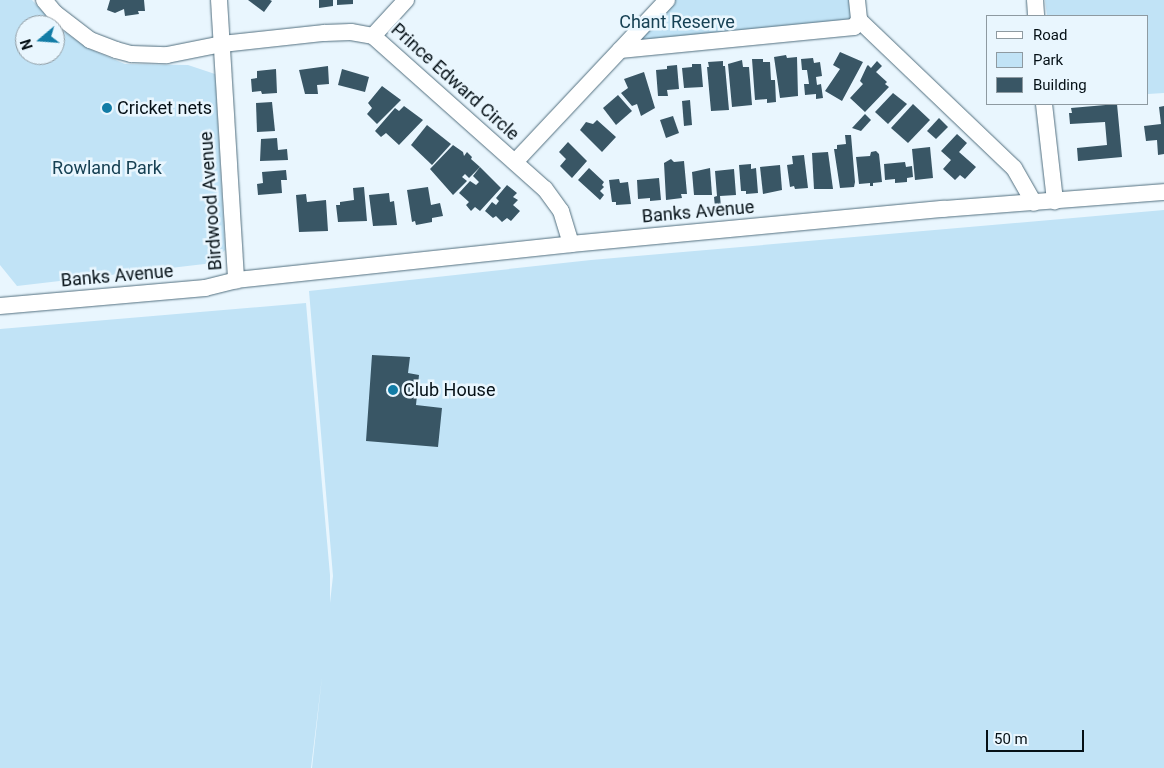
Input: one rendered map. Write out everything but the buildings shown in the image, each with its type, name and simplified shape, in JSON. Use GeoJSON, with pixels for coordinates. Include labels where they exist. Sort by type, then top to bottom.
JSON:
{"type":"FeatureCollection","features":[{"type":"Feature","properties":{"kind":"street","name":"Prince Edward Circle"},"geometry":{"type":"LineString","coordinates":[[44,0],[56,14],[90,40],[131,54],[167,55],[222,44],[333,33],[351,32],[373,36],[515,162],[554,200],[561,211],[572,244]]}},
{"type":"Feature","properties":{"kind":"street","name":"Birdwood Avenue"},"geometry":{"type":"LineString","coordinates":[[219,0],[236,280]]}},
{"type":"Feature","properties":{"kind":"street"},"geometry":{"type":"LineString","coordinates":[[373,36],[406,0]]}},
{"type":"Feature","properties":{"kind":"street"},"geometry":{"type":"LineString","coordinates":[[515,162],[667,0]]}},
{"type":"Feature","properties":{"kind":"street"},"geometry":{"type":"LineString","coordinates":[[857,0],[859,20],[1014,168],[1034,203]]}},
{"type":"Feature","properties":{"kind":"street"},"geometry":{"type":"LineString","coordinates":[[1035,0],[1036,15]]}},
{"type":"Feature","properties":{"kind":"street"},"geometry":{"type":"LineString","coordinates":[[620,50],[854,27],[859,20]]}},
{"type":"Feature","properties":{"kind":"street"},"geometry":{"type":"LineString","coordinates":[[1044,105],[1055,201]]}},
{"type":"Feature","properties":{"kind":"street","name":"Banks Avenue"},"geometry":{"type":"LineString","coordinates":[[0,306],[205,288],[236,280],[572,244],[943,209],[1164,192]]}},
{"type":"Feature","properties":{"kind":"street","name":"Banks Avenue"},"geometry":{"type":"LineString","coordinates":[[0,298],[207,278],[236,280]]}},
{"type":"Feature","properties":{"kind":"green space","name":"Rowland Park"},"geometry":{"type":"Polygon","coordinates":[[[0,0],[32,0],[46,15],[15,15],[15,65],[65,65],[65,32],[87,48],[125,64],[188,65],[215,74],[225,250],[213,263],[17,286],[0,265],[0,0]]]}},
{"type":"Feature","properties":{"kind":"green space","name":"Chant Reserve"},"geometry":{"type":"Polygon","coordinates":[[[667,0],[857,0],[859,20],[620,50],[667,0]]]}},
{"type":"Feature","properties":{"kind":"green space"},"geometry":{"type":"Polygon","coordinates":[[[1045,0],[1164,0],[1164,93],[1149,94],[1149,15],[1047,15],[1045,0]]]}},
{"type":"Feature","properties":{"kind":"green space"},"geometry":{"type":"Polygon","coordinates":[[[1164,210],[1164,768],[312,768],[322,677],[311,768],[0,768],[0,329],[306,303],[330,575],[330,603],[333,576],[309,291],[591,260],[1164,210]]]}},
{"type":"Feature","properties":{"kind":"place","name":"Cricket nets"},"geometry":{"type":"Point","coordinates":[107,108]}},
{"type":"Feature","properties":{"kind":"place","name":"Club House"},"geometry":{"type":"Point","coordinates":[393,390]}}]}
